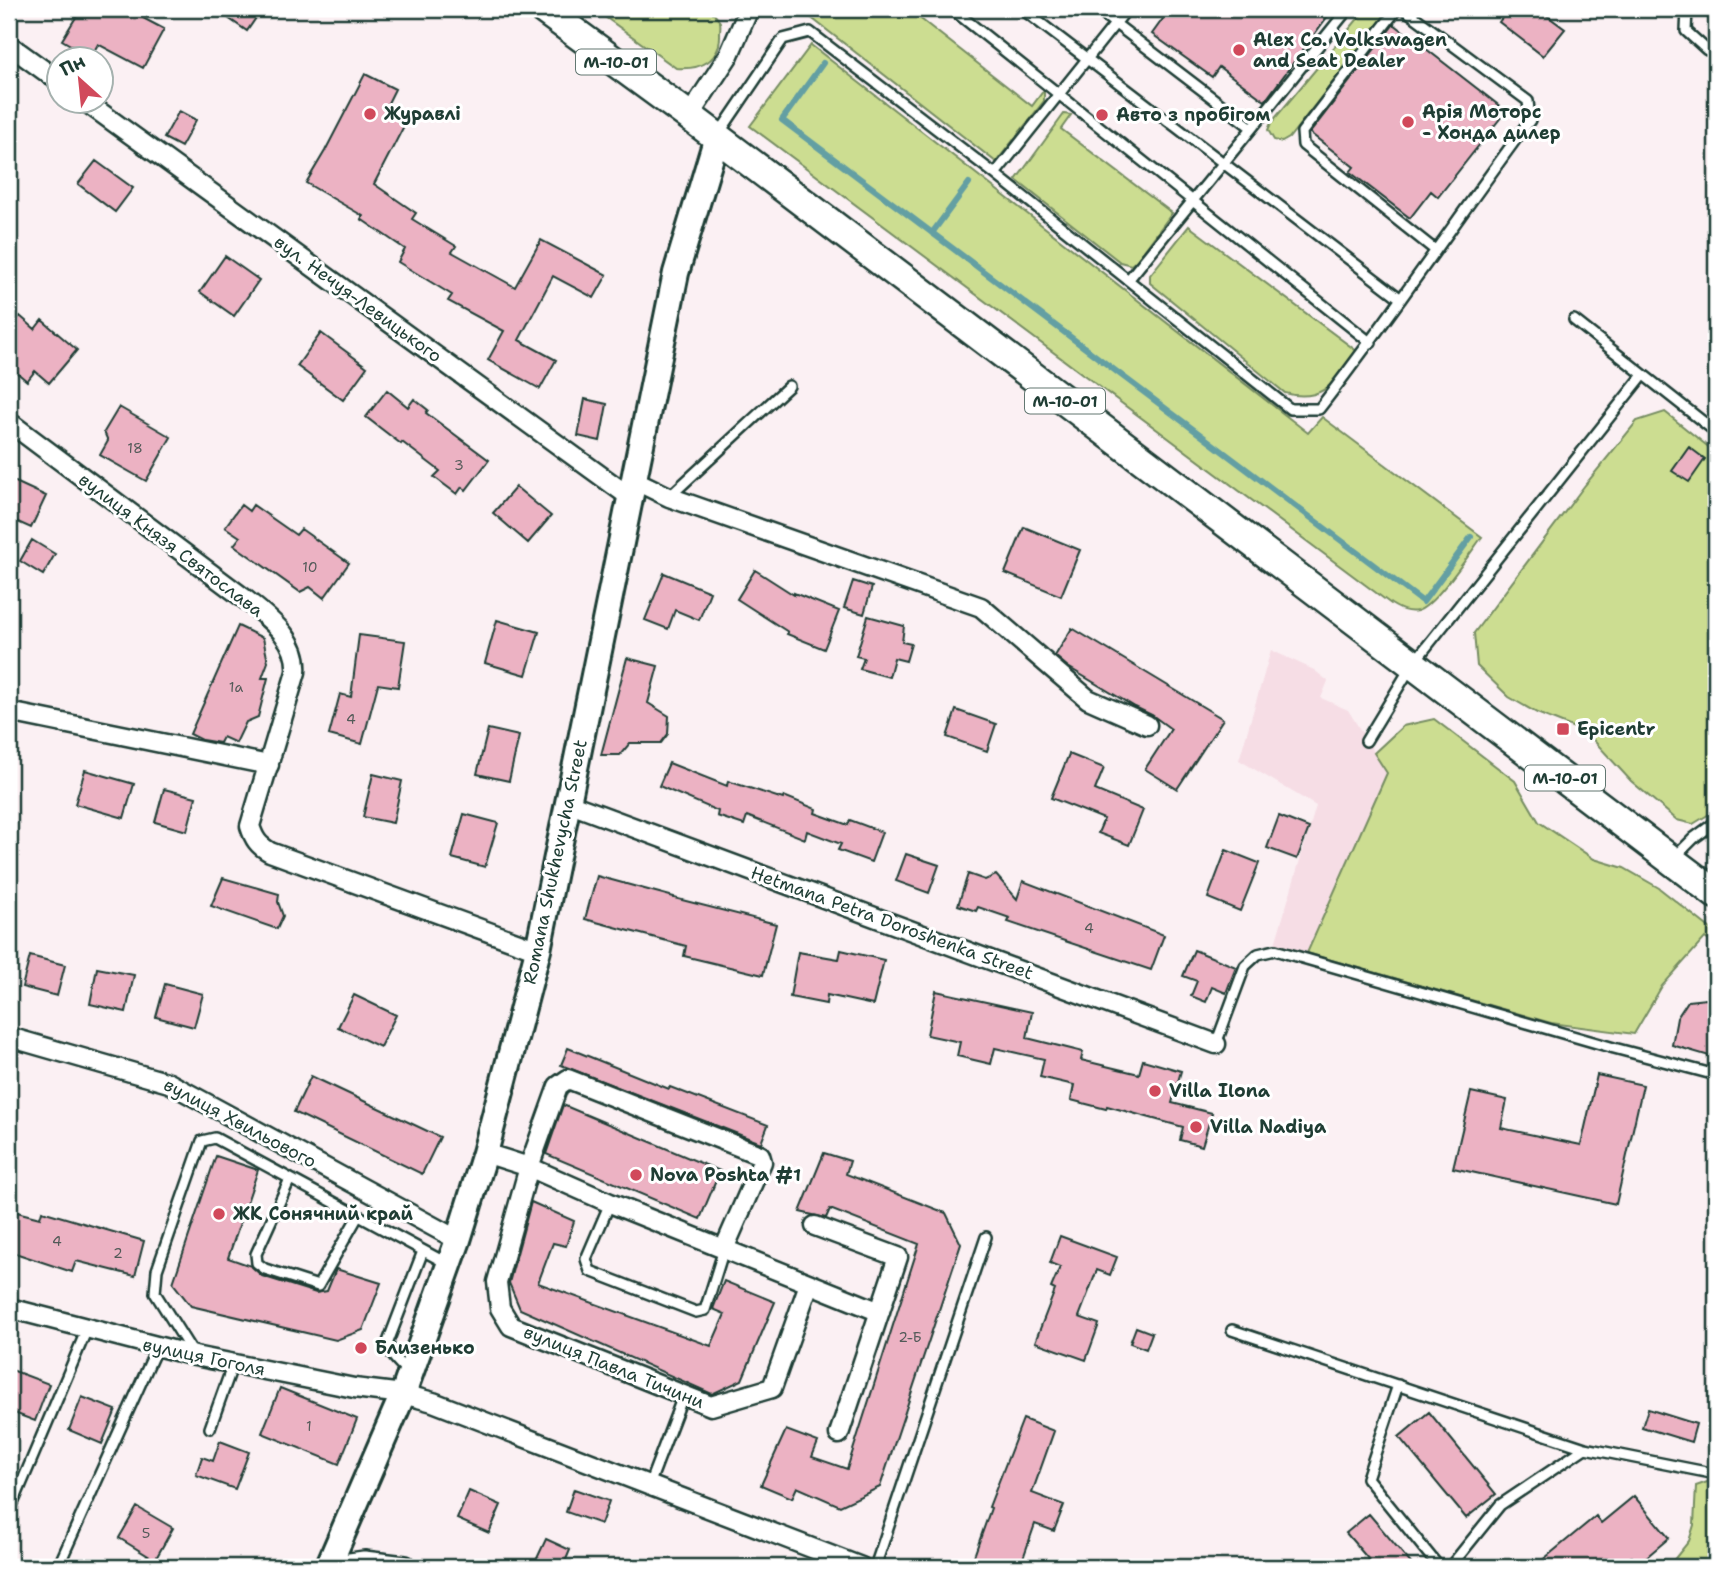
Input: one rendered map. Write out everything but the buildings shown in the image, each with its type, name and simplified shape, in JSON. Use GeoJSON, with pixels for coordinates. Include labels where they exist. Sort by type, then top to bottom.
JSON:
{"type":"FeatureCollection","features":[{"type":"Feature","properties":{"kind":"highway","name":"М-10-01"},"geometry":{"type":"LineString","coordinates":[[543,9],[690,116],[1716,894]]}},
{"type":"Feature","properties":{"kind":"main road","name":"Romana Shukhevycha Street"},"geometry":{"type":"LineString","coordinates":[[329,1567],[406,1384],[458,1240],[485,1153],[538,950],[676,273],[717,137]]}},
{"type":"Feature","properties":{"kind":"street"},"geometry":{"type":"LineString","coordinates":[[690,116],[729,55],[744,12]]}},
{"type":"Feature","properties":{"kind":"street"},"geometry":{"type":"LineString","coordinates":[[9,45],[46,72]]}},
{"type":"Feature","properties":{"kind":"street","name":"вул. Нечуя-Левицького"},"geometry":{"type":"LineString","coordinates":[[106,116],[632,488],[669,497],[981,607],[1088,699],[1147,725]]}},
{"type":"Feature","properties":{"kind":"street","name":"вулиця Князя Святослава"},"geometry":{"type":"LineString","coordinates":[[9,422],[245,599],[269,619],[290,642],[297,661],[296,672],[250,826],[255,840],[261,846],[538,950]]}},
{"type":"Feature","properties":{"kind":"street"},"geometry":{"type":"LineString","coordinates":[[9,712],[270,765]]}},
{"type":"Feature","properties":{"kind":"street","name":"Hetmana Petra Doroshenka Street"},"geometry":{"type":"LineString","coordinates":[[568,803],[1216,1044]]}},
{"type":"Feature","properties":{"kind":"street","name":"вулиця Хвильового"},"geometry":{"type":"LineString","coordinates":[[9,1037],[169,1083],[458,1240]]}},
{"type":"Feature","properties":{"kind":"street","name":"вулиця Павла Тичини"},"geometry":{"type":"LineString","coordinates":[[724,1249],[762,1162],[760,1155],[568,1079],[558,1086],[529,1167],[496,1282],[500,1308],[511,1326],[711,1406],[772,1388],[809,1284]]}},
{"type":"Feature","properties":{"kind":"street"},"geometry":{"type":"LineString","coordinates":[[485,1153],[529,1167],[610,1203],[880,1312]]}},
{"type":"Feature","properties":{"kind":"street"},"geometry":{"type":"LineString","coordinates":[[814,1226],[898,1257],[839,1434]]}},
{"type":"Feature","properties":{"kind":"street","name":"вулиця Гоголя"},"geometry":{"type":"LineString","coordinates":[[9,1308],[195,1356],[354,1388],[406,1384],[433,1402],[861,1567]]}},
{"type":"Feature","properties":{"kind":"street"},"geometry":{"type":"LineString","coordinates":[[329,1567],[364,1562],[405,1567]]}},
{"type":"Feature","properties":{"kind":"lane"},"geometry":{"type":"LineString","coordinates":[[952,9],[1371,343]]}},
{"type":"Feature","properties":{"kind":"lane"},"geometry":{"type":"LineString","coordinates":[[1022,9],[1401,299]]}},
{"type":"Feature","properties":{"kind":"lane"},"geometry":{"type":"LineString","coordinates":[[1096,9],[1252,128]]}},
{"type":"Feature","properties":{"kind":"lane"},"geometry":{"type":"LineString","coordinates":[[995,174],[1127,9]]}},
{"type":"Feature","properties":{"kind":"lane"},"geometry":{"type":"LineString","coordinates":[[1129,279],[1348,9]]}},
{"type":"Feature","properties":{"kind":"lane"},"geometry":{"type":"LineString","coordinates":[[1397,9],[1302,132],[1303,145],[1434,250]]}},
{"type":"Feature","properties":{"kind":"lane"},"geometry":{"type":"LineString","coordinates":[[717,137],[783,39],[810,33],[995,174],[1290,409],[1319,410],[1371,343],[1434,250],[1530,120],[1528,102],[1404,9]]}},
{"type":"Feature","properties":{"kind":"lane"},"geometry":{"type":"LineString","coordinates":[[1687,9],[1686,31],[1707,50]]}},
{"type":"Feature","properties":{"kind":"lane"},"geometry":{"type":"LineString","coordinates":[[1574,320],[1716,432]]}},
{"type":"Feature","properties":{"kind":"lane"},"geometry":{"type":"LineString","coordinates":[[1366,741],[1412,665],[1643,375]]}},
{"type":"Feature","properties":{"kind":"lane"},"geometry":{"type":"LineString","coordinates":[[669,497],[789,386]]}},
{"type":"Feature","properties":{"kind":"lane"},"geometry":{"type":"LineString","coordinates":[[1673,859],[1694,838],[1716,822]]}},
{"type":"Feature","properties":{"kind":"lane"},"geometry":{"type":"LineString","coordinates":[[1216,1044],[1245,966],[1258,954],[1275,950],[1614,1048],[1716,1074]]}},
{"type":"Feature","properties":{"kind":"lane"},"geometry":{"type":"LineString","coordinates":[[195,1356],[155,1293],[158,1270],[202,1141],[215,1138],[449,1265]]}},
{"type":"Feature","properties":{"kind":"lane"},"geometry":{"type":"LineString","coordinates":[[290,1179],[256,1254],[257,1263],[265,1269],[318,1286],[358,1216]]}},
{"type":"Feature","properties":{"kind":"lane"},"geometry":{"type":"LineString","coordinates":[[610,1203],[586,1259],[590,1271],[696,1312],[705,1310],[724,1249]]}},
{"type":"Feature","properties":{"kind":"lane"},"geometry":{"type":"LineString","coordinates":[[875,1567],[986,1237]]}},
{"type":"Feature","properties":{"kind":"lane"},"geometry":{"type":"LineString","coordinates":[[406,1384],[389,1350],[388,1342],[423,1251]]}},
{"type":"Feature","properties":{"kind":"lane"},"geometry":{"type":"LineString","coordinates":[[9,1513],[87,1329]]}},
{"type":"Feature","properties":{"kind":"lane"},"geometry":{"type":"LineString","coordinates":[[1232,1330],[1585,1448],[1716,1474]]}},
{"type":"Feature","properties":{"kind":"lane"},"geometry":{"type":"LineString","coordinates":[[58,1567],[157,1347]]}},
{"type":"Feature","properties":{"kind":"lane"},"geometry":{"type":"LineString","coordinates":[[210,1428],[233,1364]]}},
{"type":"Feature","properties":{"kind":"lane"},"geometry":{"type":"LineString","coordinates":[[1398,1385],[1367,1478],[1439,1567]]}},
{"type":"Feature","properties":{"kind":"lane"},"geometry":{"type":"LineString","coordinates":[[649,1485],[683,1396]]}},
{"type":"Feature","properties":{"kind":"lane"},"geometry":{"type":"LineString","coordinates":[[1450,1567],[1500,1505],[1585,1448]]}},
{"type":"Feature","properties":{"kind":"shaded area"},"geometry":{"type":"Polygon","coordinates":[[[1271,650],[1314,670],[1328,681],[1321,698],[1348,710],[1387,773],[1307,953],[1275,944],[1316,806],[1239,760],[1271,650]]]}},
{"type":"Feature","properties":{"kind":"green space"},"geometry":{"type":"Polygon","coordinates":[[[594,9],[710,9],[720,23],[717,51],[708,62],[701,65],[676,68],[594,9]]]}},
{"type":"Feature","properties":{"kind":"green space"},"geometry":{"type":"Polygon","coordinates":[[[800,9],[908,9],[1032,106],[1044,90],[1044,101],[996,162],[800,9]]]}},
{"type":"Feature","properties":{"kind":"green space"},"geometry":{"type":"Polygon","coordinates":[[[1366,9],[1390,9],[1289,138],[1282,142],[1274,140],[1268,130],[1271,123],[1366,9]]]}},
{"type":"Feature","properties":{"kind":"green space"},"geometry":{"type":"Polygon","coordinates":[[[811,45],[1308,433],[1322,417],[1482,537],[1442,590],[1417,611],[1403,610],[1391,604],[750,126],[811,45]]]}},
{"type":"Feature","properties":{"kind":"green space"},"geometry":{"type":"Polygon","coordinates":[[[1064,114],[1071,115],[1061,129],[1172,213],[1131,265],[1120,262],[1016,180],[1064,114]]]}},
{"type":"Feature","properties":{"kind":"green space"},"geometry":{"type":"Polygon","coordinates":[[[1189,226],[1358,352],[1336,380],[1310,395],[1285,393],[1150,283],[1150,275],[1189,226]]]}},
{"type":"Feature","properties":{"kind":"green space"},"geometry":{"type":"Polygon","coordinates":[[[1665,412],[1716,453],[1716,810],[1693,824],[1677,820],[1631,781],[1587,733],[1537,713],[1509,697],[1477,666],[1474,633],[1585,485],[1637,421],[1665,412]]]}},
{"type":"Feature","properties":{"kind":"green space"},"geometry":{"type":"Polygon","coordinates":[[[1434,719],[1515,781],[1539,822],[1594,859],[1624,868],[1659,888],[1716,933],[1716,946],[1705,938],[1662,986],[1634,1034],[1551,1023],[1307,953],[1387,773],[1374,753],[1403,726],[1434,719]]]}},
{"type":"Feature","properties":{"kind":"green space"},"geometry":{"type":"Polygon","coordinates":[[[1713,1480],[1716,1486],[1716,1567],[1668,1567],[1689,1541],[1694,1525],[1696,1486],[1713,1480]]]}},
{"type":"Feature","properties":{"kind":"waterway"},"geometry":{"type":"LineString","coordinates":[[823,63],[782,120],[1423,602],[1471,537]]}},
{"type":"Feature","properties":{"kind":"waterway"},"geometry":{"type":"LineString","coordinates":[[932,233],[969,183]]}},
{"type":"Feature","properties":{"kind":"place","name":"Alex Co. Volkswagen and Seat Dealer"},"geometry":{"type":"Point","coordinates":[1239,50]}},
{"type":"Feature","properties":{"kind":"place","name":"Журавлі"},"geometry":{"type":"Point","coordinates":[370,114]}},
{"type":"Feature","properties":{"kind":"place","name":"Авто з пробігом"},"geometry":{"type":"Point","coordinates":[1102,115]}},
{"type":"Feature","properties":{"kind":"place","name":"Арія Моторс - Хонда дилер"},"geometry":{"type":"Point","coordinates":[1408,122]}},
{"type":"Feature","properties":{"kind":"place","name":"Epicentr"},"geometry":{"type":"Point","coordinates":[1563,729]}},
{"type":"Feature","properties":{"kind":"place","name":"Villa Ilona"},"geometry":{"type":"Point","coordinates":[1155,1091]}},
{"type":"Feature","properties":{"kind":"place","name":"Villa Nadiya"},"geometry":{"type":"Point","coordinates":[1196,1127]}},
{"type":"Feature","properties":{"kind":"place","name":"Nova Poshta #1"},"geometry":{"type":"Point","coordinates":[636,1175]}},
{"type":"Feature","properties":{"kind":"place","name":"ЖК Сонячний край"},"geometry":{"type":"Point","coordinates":[219,1214]}},
{"type":"Feature","properties":{"kind":"place","name":"Близенько"},"geometry":{"type":"Point","coordinates":[361,1348]}}]}
